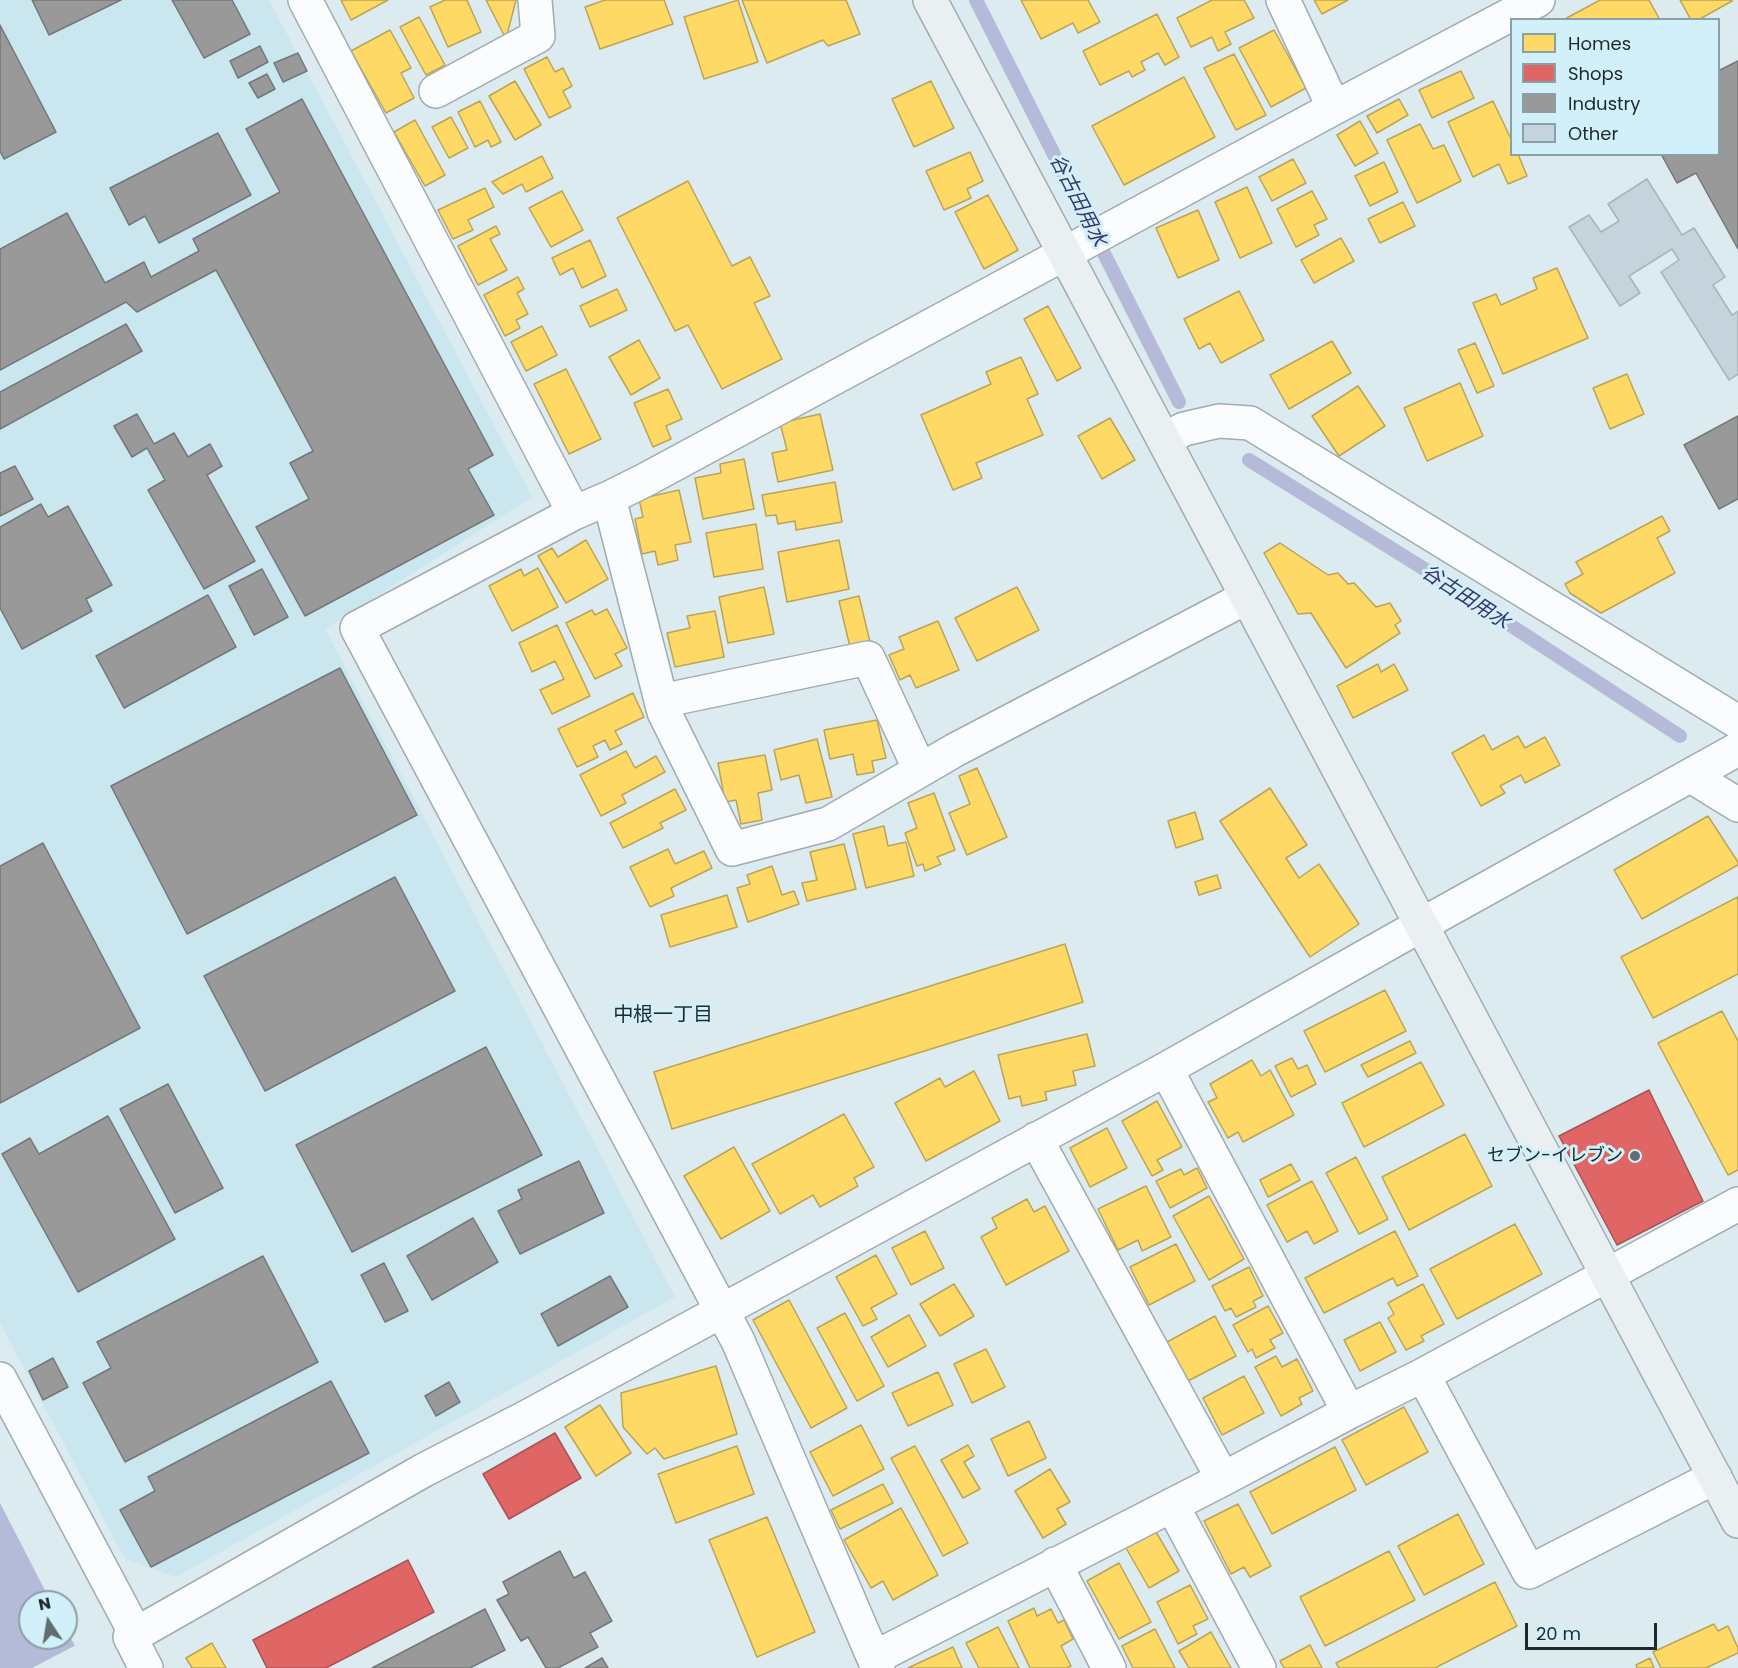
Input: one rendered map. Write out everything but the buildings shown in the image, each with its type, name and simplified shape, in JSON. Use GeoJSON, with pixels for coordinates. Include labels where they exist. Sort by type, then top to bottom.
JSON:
{"type":"FeatureCollection","features":[{"type":"Feature","properties":{"kind":"street"},"geometry":{"type":"LineString","coordinates":[[305,0],[574,513]]}},
{"type":"Feature","properties":{"kind":"street"},"geometry":{"type":"LineString","coordinates":[[436,91],[538,36],[535,0]]}},
{"type":"Feature","properties":{"kind":"street"},"geometry":{"type":"LineString","coordinates":[[930,0],[1738,1521]]}},
{"type":"Feature","properties":{"kind":"street"},"geometry":{"type":"LineString","coordinates":[[1283,0],[1334,108]]}},
{"type":"Feature","properties":{"kind":"street"},"geometry":{"type":"LineString","coordinates":[[1538,0],[609,498],[574,513],[357,628],[723,1311],[876,1663],[1055,1564],[1423,1375],[1738,1204]]}},
{"type":"Feature","properties":{"kind":"street"},"geometry":{"type":"LineString","coordinates":[[1164,440],[1184,429],[1219,421],[1250,423],[1738,722]]}},
{"type":"Feature","properties":{"kind":"street"},"geometry":{"type":"LineString","coordinates":[[609,498],[664,712],[732,849],[828,824],[955,750],[1247,597]]}},
{"type":"Feature","properties":{"kind":"street"},"geometry":{"type":"LineString","coordinates":[[661,701],[868,658],[920,770]]}},
{"type":"Feature","properties":{"kind":"street"},"geometry":{"type":"LineString","coordinates":[[146,1668],[130,1637],[424,1470],[723,1311],[1166,1069],[1738,749]]}},
{"type":"Feature","properties":{"kind":"street"},"geometry":{"type":"LineString","coordinates":[[1691,776],[1738,806]]}},
{"type":"Feature","properties":{"kind":"street"},"geometry":{"type":"LineString","coordinates":[[1166,1069],[1349,1412]]}},
{"type":"Feature","properties":{"kind":"street"},"geometry":{"type":"LineString","coordinates":[[1036,1139],[1223,1479]]}},
{"type":"Feature","properties":{"kind":"street"},"geometry":{"type":"LineString","coordinates":[[1423,1375],[1529,1572],[1715,1477]]}},
{"type":"Feature","properties":{"kind":"street"},"geometry":{"type":"LineString","coordinates":[[0,1380],[136,1634]]}},
{"type":"Feature","properties":{"kind":"street"},"geometry":{"type":"LineString","coordinates":[[1172,1505],[1259,1668]]}},
{"type":"Feature","properties":{"kind":"street"},"geometry":{"type":"LineString","coordinates":[[1055,1564],[1108,1668]]}},
{"type":"Feature","properties":{"kind":"shaded area"},"geometry":{"type":"Polygon","coordinates":[[[0,0],[269,0],[532,497],[325,629],[675,1297],[176,1577],[125,1559],[0,1323],[0,0]]]}},
{"type":"Feature","properties":{"kind":"shaded area"},"geometry":{"type":"Polygon","coordinates":[[[0,1503],[45,1590],[18,1590],[18,1650],[77,1650],[87,1668],[0,1668],[0,1503]]]}},
{"type":"Feature","properties":{"kind":"pier"},"geometry":{"type":"Polygon","coordinates":[[[78,1644],[90,1668],[32,1668],[66,1650],[78,1650],[78,1644]]]}},
{"type":"Feature","properties":{"kind":"waterway","name":"谷古田用水"},"geometry":{"type":"LineString","coordinates":[[976,0],[1179,402]]}},
{"type":"Feature","properties":{"kind":"waterway","name":"谷古田用水"},"geometry":{"type":"LineString","coordinates":[[1249,460],[1426,570],[1680,736]]}},
{"type":"Feature","properties":{"kind":"place","name":"セブン-イレブン"},"geometry":{"type":"Point","coordinates":[1635,1156]}},
{"type":"Feature","properties":{"kind":"district","name":"中根一丁目"},"geometry":{"type":"Point","coordinates":[663,1016]}}]}
